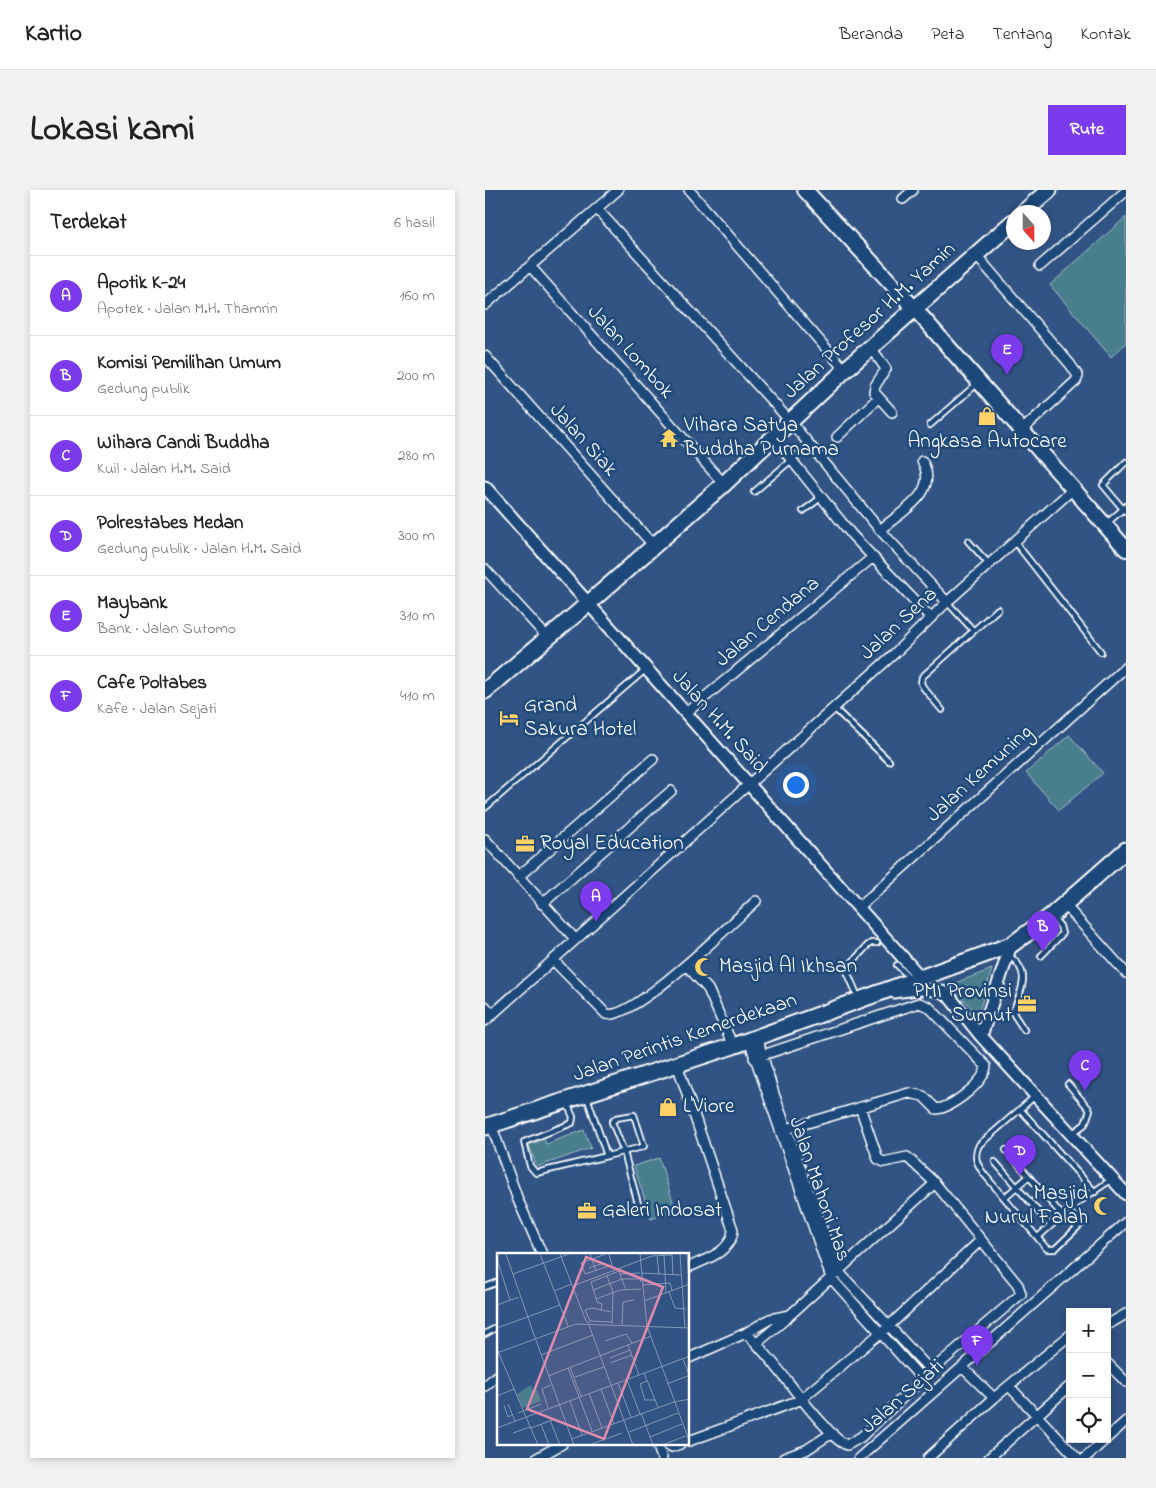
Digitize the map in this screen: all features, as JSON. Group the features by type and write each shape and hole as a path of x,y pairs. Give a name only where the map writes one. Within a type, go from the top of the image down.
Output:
{"main road":[{"path":"805,190 915,309 1126,549"},
{"path":"1032,205 1049,190"},
{"name":"Jalan Profesor H.M. Yamin","path":"487,686 548,638 654,546 724,484 845,370 872,349 1006,228"},
{"name":"Jalan Perintis Kemerdekaan","path":"487,1123 566,1101 733,1046 917,980 1010,950 1126,850"}],"street":[{"path":"485,305 618,190"},
{"path":"689,190 845,370"},
{"path":"903,199 913,190"},
{"path":"1041,266 1126,191"},
{"path":"597,209 790,421 880,530 947,602"},
{"path":"976,255 1070,364 1078,376 1077,381 1022,430"},
{"name":"Jalan Lombok","path":"530,266 724,484"},
{"path":"872,349 886,369 874,392 892,412"},
{"name":"Jalan Siak","path":"485,356 654,546"},
{"path":"837,437 878,398"},
{"path":"773,437 873,557 931,618"},
{"path":"880,530 925,490 929,477 922,461"},
{"name":"Jalan H.M. Said","path":"485,487 858,908 917,980"},
{"name":"Jalan Sena","path":"485,1021 1014,541 1073,490"},
{"name":"Jalan Cendana","path":"686,713 873,557"},
{"path":"485,569 548,638"},
{"name":"Jalan Kemuning","path":"858,908 1126,666"},
{"path":"517,877 653,759"},
{"path":"542,904 671,791"},
{"path":"485,839 517,877 575,939"},
{"path":"553,960 602,1010 610,1015 623,1013 686,965 756,901"},
{"path":"1065,904 1126,973"},
{"path":"981,1036 1010,950"},
{"path":"686,965 708,989 733,1046"},
{"path":"883,993 941,990 948,995 981,1036 1037,1094 1126,1194"},
{"path":"759,1056 919,1003 929,1007 986,1066 984,1076 977,1084 942,1108 936,1109 923,1096 915,1093 860,1106 787,1129"},
{"path":"485,1006 493,1015"},
{"name":"Jalan Mahoni Mas","path":"753,1039 831,1278 922,1379"},
{"name":"Jalan Mahoni Mas","path":"759,1056 837,1270 931,1371"},
{"path":"677,1064 733,1230 733,1238 726,1248 690,1266"},
{"path":"746,1333 757,1343 800,1400 831,1434 847,1445 861,1437 922,1379 1021,1294 1019,1285 935,1184 907,1157 884,1162 878,1159 860,1106"},
{"path":"487,1123 542,1253"},
{"path":"757,1343 935,1184"},
{"name":"Jalan Sejati","path":"859,1458 1126,1222"},
{"path":"690,1441 800,1400 890,1325 981,1240"},
{"path":"1111,1323 1126,1314"},
{"path":"690,1358 746,1333 770,1319 790,1315"},
{"path":"928,1458 994,1398 1066,1338"},
{"path":"1111,1367 1125,1379"},
{"path":"963,1368 994,1398"},
{"path":"485,1386 497,1376"},
{"path":"1009,1386 1036,1417 1077,1458"},
{"path":"989,1458 1066,1390"},
{"path":"1111,1435 1126,1421"},
{"path":"784,1458 806,1450 831,1434"},
{"path":"1085,1458 1102,1443"},
{"path":"537,1458 558,1446"},
{"path":"658,1446 662,1458"}],"lane":[{"path":"930,425 979,382"},
{"path":"754,492 810,444"},
{"path":"1105,525 1125,509 1103,485 1126,462"},
{"path":"803,511 822,497"},
{"path":"968,541 989,564"},
{"path":"1014,541 1101,652"},
{"path":"947,602 973,630"},
{"path":"942,710 923,687 921,680 973,630 998,610"},
{"path":"485,808 646,669"},
{"path":"833,707 889,761"},
{"path":"1041,956 1062,934 1060,926 1051,916"},
{"path":"860,1001 846,969 871,942 877,944"},
{"path":"1010,950 1020,966 1025,979 1013,1013 1023,1030"},
{"path":"897,965 917,980"},
{"path":"1068,1084 1090,1110 1085,1124 1072,1134"},
{"path":"586,1094 607,1156"},
{"path":"1037,1094 979,1146 976,1150 978,1165 1047,1249 1051,1250 1080,1227 1083,1219 1073,1206"},
{"path":"566,1101 573,1117 572,1124 524,1142 531,1168 539,1174 624,1152 644,1144 636,1116 632,1114 616,1118 612,1122 624,1152 640,1211"},
{"path":"1020,1109 1095,1192"},
{"path":"1006,1150 1062,1215"},
{"path":"995,1162 1051,1225"},
{"path":"1005,1197 1028,1177"},
{"path":"1038,1237 1073,1206 1113,1178"},
{"path":"485,1287 497,1283"},
{"path":"485,1334 497,1327"}],"shaded area":[{"path":"1126,217 1126,343 1111,357 1050,285"},
{"path":"1069,735 1103,773 1059,810 1026,773"},
{"path":"992,969 978,1015 950,985"},
{"path":"584,1130 591,1148 537,1167 529,1145 544,1139 546,1144"},
{"path":"659,1158 676,1211 651,1219 634,1166"}],"place":[{"name":"Maybank","path":"1007,375"},
{"name":"Angkasa Autocare","path":"987,416"},
{"name":"Vihara Satya Buddha Purnama","path":"669,438"},
{"name":"Grand Sakura Hotel","path":"509,718"},
{"name":"Royal Education","path":"525,844"},
{"name":"Apotik K-24","path":"596,922"},
{"name":"Komisi Pemilihan Umum","path":"1043,952"},
{"name":"Masjid Al Ikhsan","path":"704,967"},
{"name":"PMI Provinsi Sumut","path":"1027,1004"},
{"name":"Wihara Candi Buddha","path":"1085,1091"},
{"name":"L'Viore","path":"668,1107"},
{"name":"Polrestabes Medan","path":"1020,1176"},
{"name":"Masjid Nurul Falah","path":"1103,1206"},
{"name":"Galeri Indosat","path":"587,1211"},
{"name":"Cafe Poltabes","path":"977,1366"}]}
